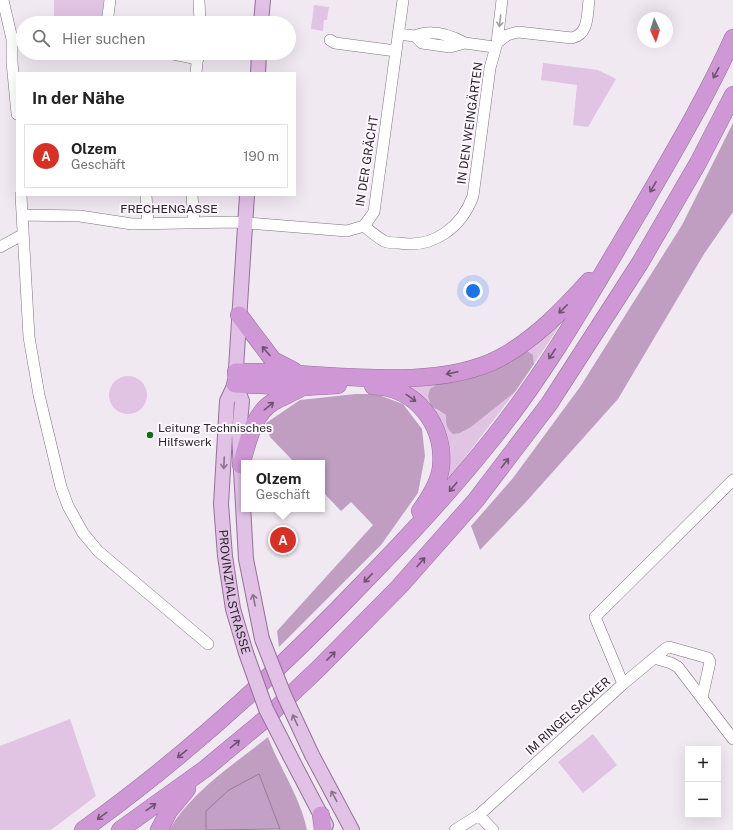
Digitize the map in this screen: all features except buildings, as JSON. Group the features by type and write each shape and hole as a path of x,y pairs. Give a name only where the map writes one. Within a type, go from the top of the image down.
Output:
{"highway":[{"path":"83,830 137,790 207,734 303,645 395,550 449,491 494,437 529,390 617,249 672,154 733,38"},
{"path":"120,830 205,769 264,720 319,668 399,587 476,500 550,404 640,263 698,163 733,95"},
{"path":"236,378 300,380 401,378 440,376 472,369 499,359 521,346 563,310 617,249"},
{"path":"239,315 273,360 300,380 379,386 395,389 416,401 429,415 437,431 440,447 441,468 432,494 395,550"},
{"path":"243,460 253,426 261,412 300,380"},
{"path":"159,830 169,811 205,769"}],"main road":[{"path":"262,16 263,0"},
{"path":"258,72 259,60"},
{"name":"PROVINZIALSTRASSE","path":"241,465 239,434 242,400 236,378 247,196"},
{"name":"PROVINZIALSTRASSE","path":"236,378 227,401 222,504 225,556 233,609 246,653 266,709 322,822 329,830"},
{"name":"PROVINZIALSTRASSE","path":"242,512 246,559 262,638 284,695 312,755 352,830"}],"street":[{"path":"3,0 16,34"},
{"path":"108,16 110,0"},
{"path":"199,0 200,16"},
{"name":"IN DER GRÄCHT","path":"364,226 374,212 403,0"},
{"name":"IN DEN WEINGÄRTEN","path":"364,226 384,241 404,244 418,244 434,240 450,230 462,218 469,208 473,196 502,0"},
{"path":"398,34 414,36 422,43 450,47 465,43 496,45 507,35 518,32 572,38 580,36 585,31 589,0"},
{"path":"330,40 335,43 396,51"},
{"path":"16,47 12,62 16,104"},
{"path":"196,72 198,60"},
{"path":"21,196 22,235 29,337 40,395 61,487 68,506 83,533 98,551 208,644"},
{"path":"146,196 148,224"},
{"path":"192,196 194,224"},
{"name":"FRECHENGASSE","path":"22,215 80,216 118,223 245,223"},
{"path":"245,223 347,231 364,226"},
{"path":"0,247 22,235"},
{"name":"IM RINGELSACKER","path":"455,830 480,815 623,684 596,617 733,480"},
{"path":"623,684 669,647 708,658 710,662 702,698"},
{"path":"654,658 671,663 678,667 733,739"},
{"path":"480,815 493,830"}],"shaded area":[{"path":"54,0 104,0 102,16 54,16"},
{"path":"314,5 329,7 327,20 324,20 323,31 311,29"},
{"path":"543,63 598,70 616,79 588,127 573,125 577,85 541,80"},
{"path":"733,123 733,212 704,254 618,399 525,503 480,550 471,526 513,478 580,387 682,225"},
{"path":"562,322 534,364 533,355 519,352"},
{"path":"527,351 533,355 534,364 515,392 471,427 460,433 453,434 447,425 446,415 431,406 428,396 430,389 447,378 519,352"},
{"path":"124,376 132,376 142,381 146,388 146,402 142,409 132,414 124,414 114,409 112,406 109,399 109,391 114,381 117,379"},
{"path":"447,378 438,385 436,410 446,415 460,433 471,427 515,392 441,489 444,441 391,383"},
{"path":"355,394 376,394 403,404 422,429 425,456 418,493 381,545 279,647 277,631 373,525 351,502 341,511 325,494 325,460 292,460 270,437 266,423 300,400"},
{"path":"70,719 96,796 51,830 0,830 0,746"},
{"path":"593,734 617,765 583,793 558,762"},
{"path":"268,737 295,794 307,830 277,830 279,829 206,811 206,830 169,830 178,816 201,791 227,768"},
{"path":"259,774 280,829 206,830 206,811 229,790"}],"place":[{"name":"Leitung Technisches Hilfswerk","path":"150,435"},
{"name":"Olzem","path":"283,540"}]}
